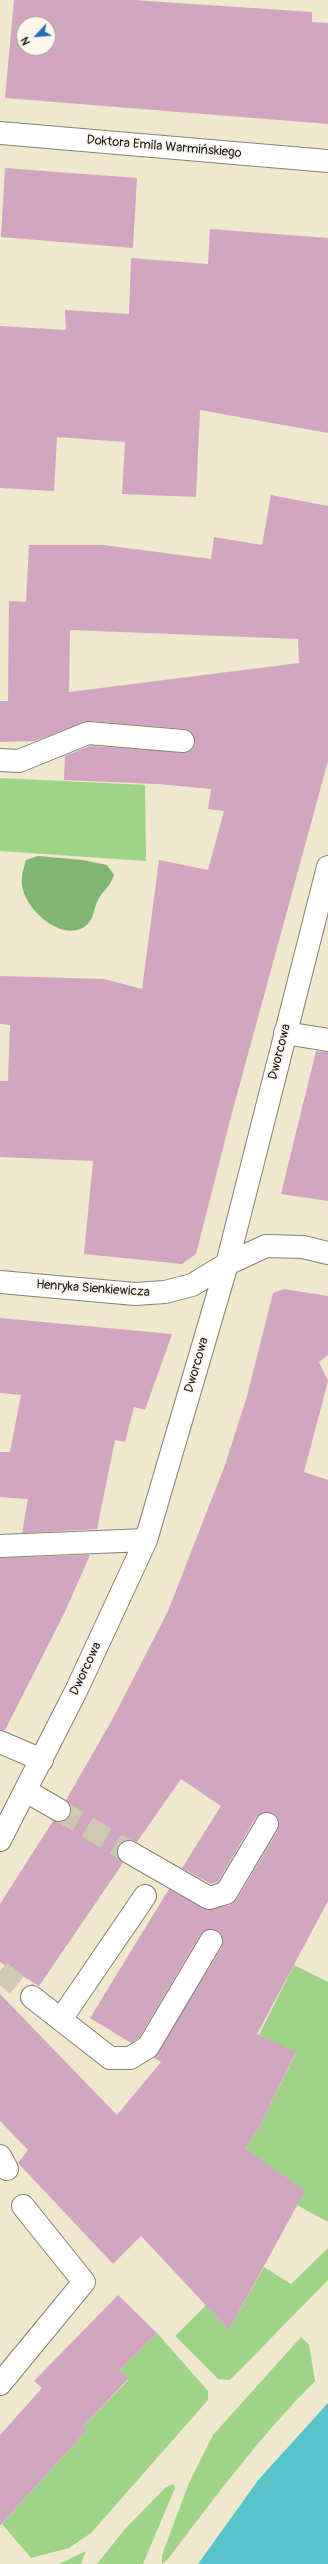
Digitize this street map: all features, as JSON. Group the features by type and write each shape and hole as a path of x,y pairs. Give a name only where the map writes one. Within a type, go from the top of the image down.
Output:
{"street":[{"name":"Doktora Emila Warmińskiego","path":"0,133 328,161"},
{"path":"0,760 19,761 88,733 184,741"},
{"name":"Dworcowa","path":"0,1840 42,1760 146,1540 227,1264 328,867"},
{"path":"285,1032 328,1040"},
{"name":"Henryka Sienkiewicza","path":"0,1282 135,1294 165,1292 192,1285 227,1264 266,1246 304,1247 328,1253"},
{"path":"0,1546 146,1540"},
{"path":"0,1742 42,1760"},
{"path":"26,1791 60,1810"},
{"path":"129,1852 210,1898 226,1893 267,1824"},
{"path":"61,2019 145,1896"},
{"path":"32,1997 110,2058 130,2058 148,2047 211,1941"},
{"path":"0,2384 84,2282 23,2206"}],"green space":[{"path":"0,778 145,785 146,861 0,851"},
{"path":"38,856 83,860 107,865 114,875 98,900 90,922 87,925 75,930 66,930 56,927 47,922 32,907 23,890 22,875 26,860"},
{"path":"294,1965 328,1982 328,2222 297,2205 304,2191 245,2148 259,2128 296,2053 259,2035"},
{"path":"328,2248 328,2280 230,2380 218,2379 175,2336 206,2305 229,2330 264,2267 291,2284"},
{"path":"157,2333 208,2391 208,2400 91,2533 69,2548 31,2558 2,2524 87,2430 83,2427 128,2380 119,2371"},
{"path":"301,2337 309,2345 315,2381 275,2423 168,2559 162,2564 162,2555 189,2483 213,2435"},
{"path":"173,2484 175,2488 143,2564 97,2564 125,2529 166,2487"},
{"path":"86,2551 81,2564 59,2564"}],"water":[{"path":"328,2403 328,2564 198,2564 259,2479"}],"building":[{"path":"14,0 133,0 312,12 312,22 328,23 328,124 5,98"},
{"path":"5,168 137,178 133,248 1,237"},
{"path":"210,229 328,238 328,433 200,410 196,497 122,494 125,442 57,437 54,491 0,488 0,326 66,330 65,310 129,314 131,258 208,264"},
{"path":"271,495 328,506 328,761 233,1109 196,1254 182,1264 84,1254 93,1161 0,1157 0,1081 8,1081 10,1025 0,1024 0,976 104,979 142,989 159,860 208,870 224,811 208,809 211,789 157,784 64,780 65,756 90,746 188,752 193,748 195,742 190,731 184,729 89,721 35,741 0,742 0,701 8,701 9,601 26,602 29,545 103,545 211,559 214,537 262,545","holes":["70,630 298,639 299,663 69,692"]},
{"path":"316,1051 328,1052 328,1201 281,1194"},
{"path":"284,1289 328,1296 328,1355 319,1362 328,1381 304,1472 328,1480 328,1901 257,2034 296,2052 259,2128 245,2148 305,2191 229,2330 141,2236 113,2264 18,2163 28,2150 0,2121 0,1994 117,2115 161,2062 154,2058 222,1947 222,1935 211,1929 200,1935 139,2038 131,2043 90,2018 169,1889 207,1910 230,1905 237,1899 278,1830 278,1818 268,1812 256,1817 218,1882 211,1884 182,1868 221,1806 181,1779 137,1842 129,1840 118,1845 118,1858 123,1863 39,1986 0,1962 0,1904 53,1821 65,1821 70,1816 71,1810 66,1800 112,1720 168,1611 225,1465 247,1396 273,1293"},
{"path":"0,1318 172,1334 145,1410 134,1407 125,1442 115,1440 97,1529 22,1533 28,1499 0,1497 0,1452 10,1452 21,1395 0,1393"},
{"path":"90,1555 64,1614 5,1730 0,1730 0,1558"},
{"path":"118,2295 157,2333 119,2371 128,2379 83,2427 87,2430 0,2526 0,2435 42,2388 34,2381"}],"tunnel":[{"path":"59,1810 129,1852"},
{"path":"0,1971 32,1997"}]}
